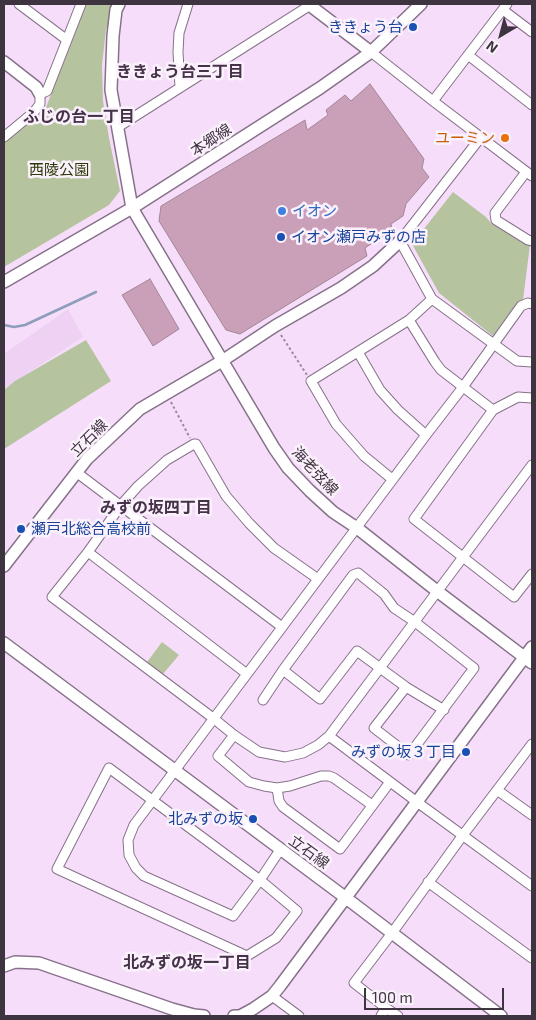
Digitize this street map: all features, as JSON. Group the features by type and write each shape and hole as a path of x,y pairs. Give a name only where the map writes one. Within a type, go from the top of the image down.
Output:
{"street":[{"path":"19,4 67,40"},
{"path":"40,94 48,91 81,4"},
{"path":"118,4 113,36 111,90 132,208"},
{"path":"180,87 178,42 188,4"},
{"path":"118,127 310,4 529,174 495,213 496,220 532,241"},
{"name":"本郷線","path":"4,282 132,208 320,88 371,52 421,4"},
{"path":"434,101 505,7 532,32"},
{"path":"468,55 532,105"},
{"path":"4,62 36,88 40,94 40,104 34,112 6,133"},
{"path":"481,137 400,241 432,299 517,361 532,362"},
{"name":"海老弦線","path":"132,208 274,448 288,468 333,512 528,660"},
{"name":"立石線","path":"4,566 76,472 97,449 140,409 341,288 373,266 400,241"},
{"path":"392,479 364,456 336,424 311,381 409,320 432,299"},
{"path":"280,850 233,916 144,876 136,868 129,855 128,840 134,825 174,770 522,306 532,304"},
{"path":"409,320 441,370 493,410"},
{"path":"358,352 380,390 398,410 426,434"},
{"path":"532,398 518,397 493,410 414,519 514,597 532,574"},
{"path":"318,579 274,548 249,523 226,496 196,444 194,444 166,460 138,486 121,505 88,552 52,597 213,718 234,736 259,752 285,757 303,753 318,745 329,736 532,465"},
{"path":"76,472 282,627"},
{"path":"88,552 247,674"},
{"path":"263,700 353,575 358,574 384,594 394,608 474,668 409,755 374,728 406,687"},
{"name":"立石線","path":"4,642 501,1016"},
{"path":"234,1016 240,1016 272,996 417,802 528,660 532,647"},
{"path":"283,670 320,699 352,650 357,651 406,687 444,710"},
{"path":"234,736 218,756 249,782 277,788 321,776 329,776 372,806"},
{"path":"329,736 532,886"},
{"path":"398,1016 354,983 532,744"},
{"path":"109,768 152,801 260,880 297,911 276,938 247,956 57,869 109,768"},
{"path":"277,788 279,801 283,807 340,849 390,782"},
{"path":"497,790 532,815"},
{"path":"428,882 532,958"},
{"path":"4,966 15,962 40,963 172,1010 204,1016"},
{"path":"272,996 299,1016"},
{"path":"381,1016 386,1008"}],"path":[{"path":"275,326 311,381"},
{"path":"166,394 194,444"}],"shaded area":[{"path":"68,309 83,337 4,389 4,354"}],"green space":[{"name":"西陵公園","path":"86,4 114,4 106,30 102,65 103,101 120,191 109,205 4,267 4,143 45,110"},
{"path":"453,192 491,223 530,245 523,300 493,336 439,293 412,244"},
{"path":"86,340 111,381 4,449 4,390 15,381"},
{"path":"162,642 179,655 163,674 147,662"}],"building":[{"name":"イオン","path":"370,84 424,159 422,168 429,177 406,204 403,216 391,224 392,230 365,248 367,256 240,334 226,330 159,221 161,206 305,120 307,130 328,115 326,110 345,95 351,101"},
{"path":"150,279 179,329 153,346 122,295"}],"waterway":[{"path":"4,325 14,327 25,325 96,292"}],"place":[{"name":"ききょう台","path":"413,27"},
{"name":"ユーミン","path":"505,138"},
{"name":"イオン","path":"282,211"},
{"name":"イオン瀬戸みずの店","path":"281,237"},
{"name":"瀬戸北総合高校前","path":"21,529"},
{"name":"みずの坂３丁目","path":"466,752"},
{"name":"北みずの坂","path":"253,819"}],"district":[{"name":"ききょう台三丁目","path":"180,72"},
{"name":"ふじの台一丁目","path":"79,117"},
{"name":"みずの坂四丁目","path":"156,508"},
{"name":"北みずの坂一丁目","path":"187,963"}]}
